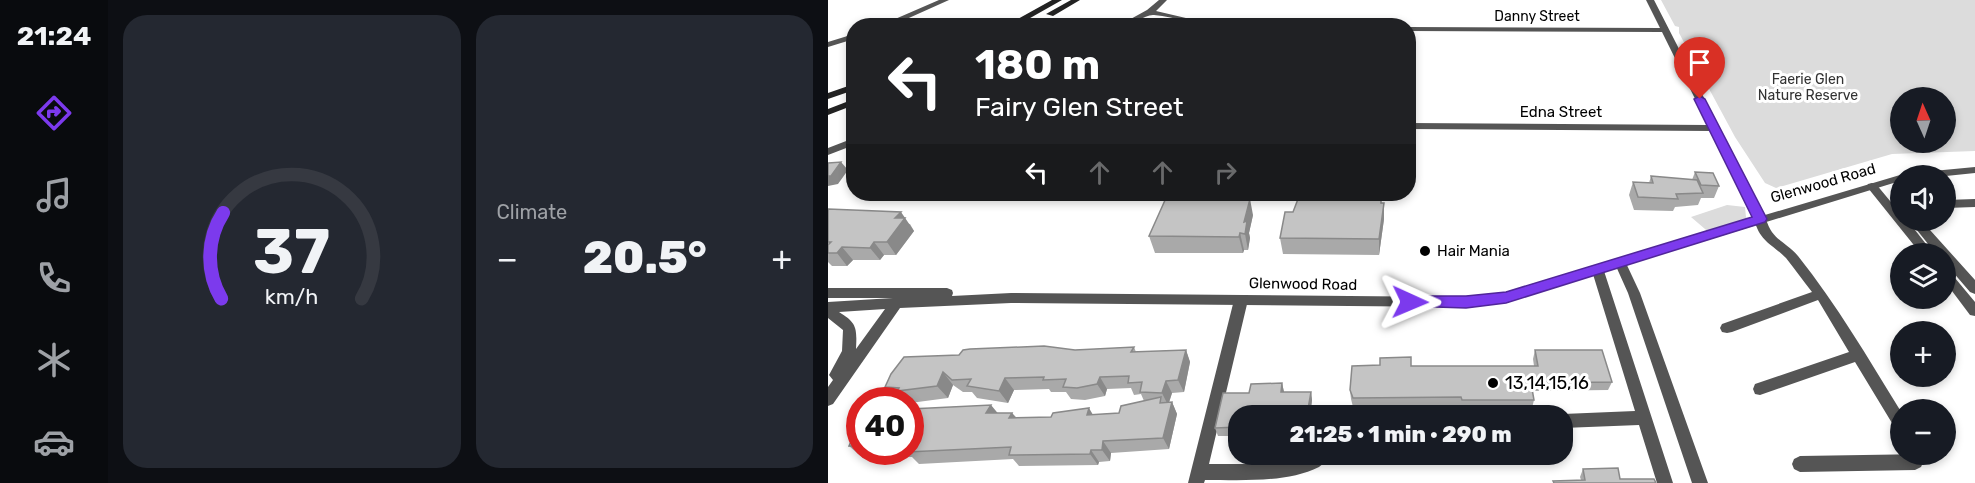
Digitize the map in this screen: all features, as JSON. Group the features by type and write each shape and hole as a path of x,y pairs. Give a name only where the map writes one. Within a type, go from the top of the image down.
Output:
{"main road":[{"path":"1024,18 1058,0"},
{"path":"1042,18 1076,0"},
{"path":"828,96 846,90"},
{"path":"828,112 846,105"}],"street":[{"path":"901,18 945,0"},
{"path":"1138,18 1150,12 1163,0"},
{"path":"1650,0 1760,219 1763,230 1769,239 1789,254 1821,294 1890,406"},
{"path":"1150,12 1178,18"},
{"name":"Danny Street","path":"1416,29 1665,30"},
{"path":"828,45 846,39"},
{"name":"Edna Street","path":"1416,126 1714,128"},
{"path":"828,152 846,144"},
{"path":"1956,172 1975,170"},
{"name":"Glenwood Road","path":"828,294 899,299 1478,301 1527,292 1890,181"},
{"path":"1872,186 1919,243"},
{"path":"1956,204 1975,203"},
{"path":"1923,231 1934,243"},
{"path":"1621,264 1634,293 1700,483"},
{"path":"1956,268 1975,289"},
{"path":"1598,271 1665,483"},
{"path":"1956,287 1975,311"},
{"path":"1727,328 1821,294"},
{"path":"828,399 899,299"},
{"name":"Glenwood Road","path":"828,307 899,299"},
{"path":"1240,300 1197,478 1293,471 1304,465"},
{"path":"828,311 850,329 851,341 846,358 828,389"},
{"path":"1760,389 1859,355"},
{"path":"1573,421 1644,418"},
{"path":"1800,464 1890,462"}],"green space":[{"name":"Faerie Glen Nature Reserve","path":"1661,0 1975,0 1975,151 1956,152 1956,87 1890,87 1890,153 1920,153 1892,154 1776,188 1765,183 1735,137 1679,33 1679,27 1675,26"},
{"path":"1727,205 1745,207 1746,217 1752,223 1712,235 1691,217"}],"building":[{"path":"841,162 831,176 828,176 828,163"},
{"path":"1695,172 1713,173 1719,186 1701,185"},
{"path":"1651,176 1697,180 1703,193 1676,194 1678,199 1638,197 1633,182 1653,183"},
{"path":"1165,201 1249,201 1244,222 1247,221 1245,234 1240,233 1239,237 1149,236"},
{"path":"1297,201 1381,201 1384,203 1379,239 1280,238 1285,212 1293,212"},
{"path":"828,209 901,212 895,218 905,218 887,242 874,242 870,248 842,247 837,253 828,253 828,245 831,242 828,242"},
{"path":"1044,346 1075,350 1134,347 1131,352 1186,350 1178,380 1166,381 1162,393 1140,392 1142,382 1128,383 1129,376 1100,377 1097,384 1077,388 1063,387 1066,379 1005,378 999,391 967,386 971,379 952,380 943,372 937,386 885,387 891,374 904,357 959,355 963,350"},
{"path":"1535,350 1602,350 1612,382 1531,383 1534,400 1462,400 1461,397 1353,398 1350,390 1352,366 1380,365 1380,358 1411,357 1411,366 1538,366"},
{"path":"1282,383 1281,392 1311,392 1309,405 1228,405 1228,427 1215,428 1223,393 1249,393 1251,384"},
{"path":"1161,397 1160,403 1172,402 1163,438 1103,441 1102,450 1091,450 1090,454 1009,455 1011,447 924,451 924,408 991,405 986,413 1012,413 1009,418 1051,417 1053,413 1089,408 1087,415 1119,413 1121,406"},
{"path":"1618,468 1620,479 1654,479 1656,483 1554,483 1553,481 1585,480 1583,469"}],"place":[{"name":"Hair Mania","path":"1425,251"},
{"name":"13,14,15,16","path":"1493,383"}],"route":[{"path":"1410,302 1466,302 1506,297 1621,264 1760,219 1700,99"}]}
